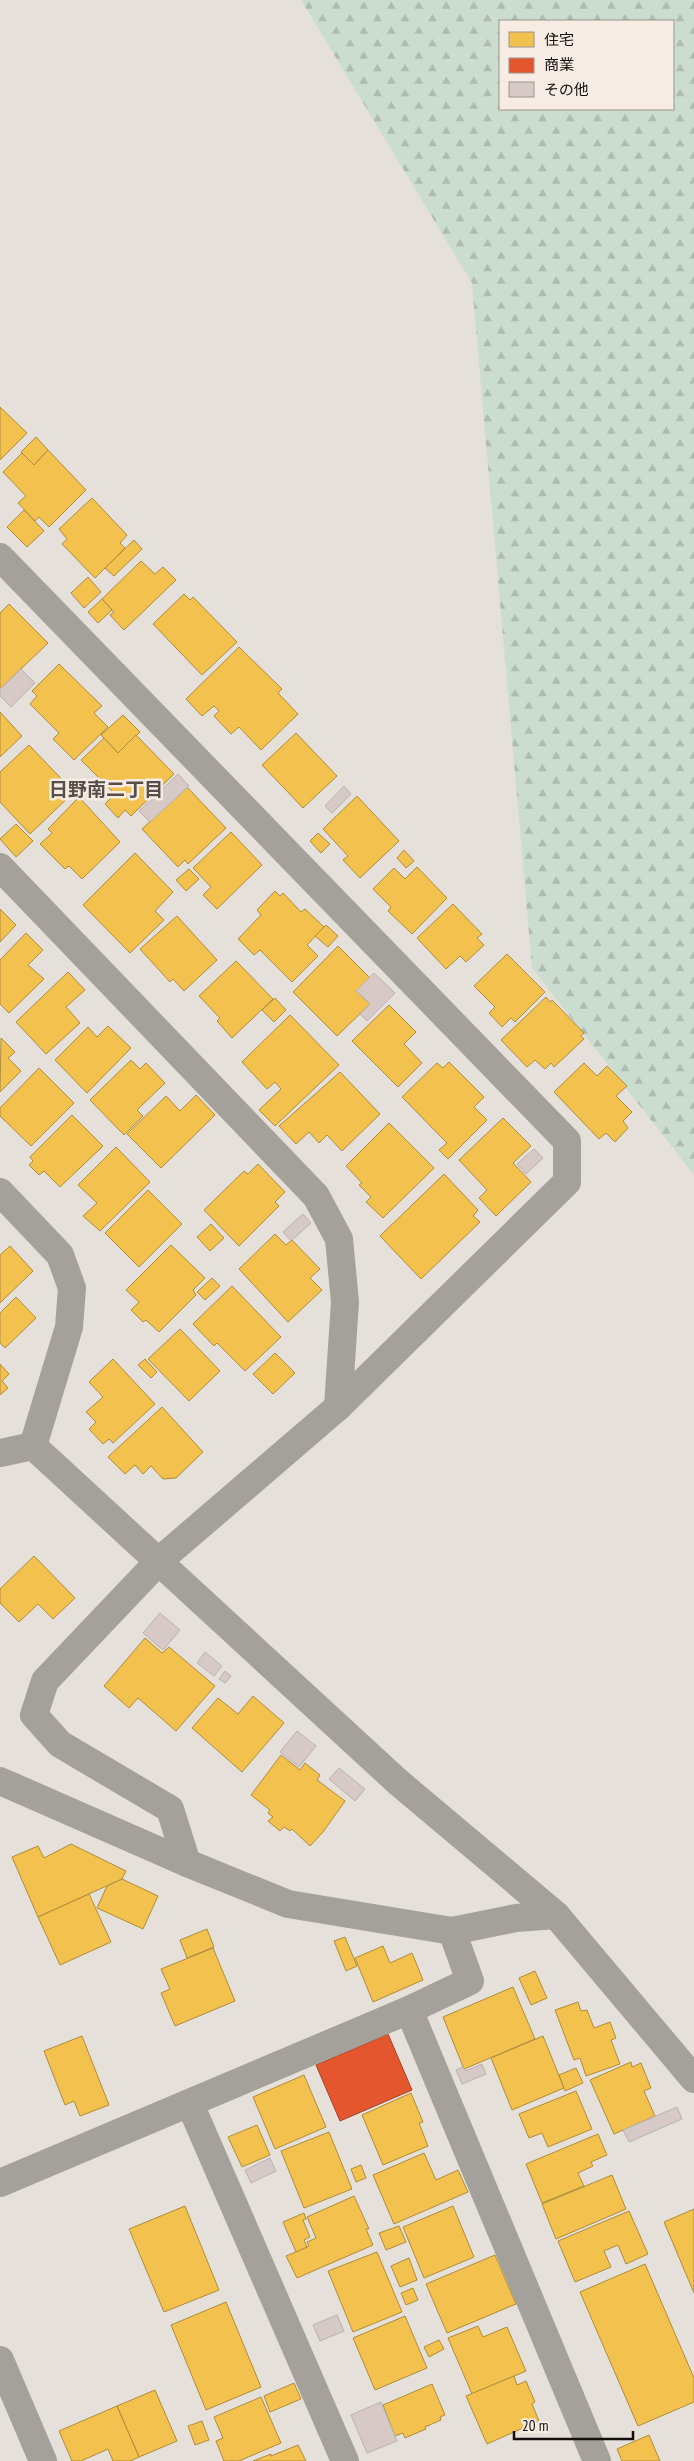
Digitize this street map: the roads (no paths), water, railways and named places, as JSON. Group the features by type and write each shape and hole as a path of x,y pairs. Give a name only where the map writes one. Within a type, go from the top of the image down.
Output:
{"street":[{"path":"0,558 567,1141 567,1182 338,1407 160,1560 45,1681 34,1715 60,1744 170,1809 187,1863"},
{"path":"0,867 316,1196 339,1239 345,1302 338,1407"},
{"path":"0,1192 60,1255 72,1288 69,1328 33,1446"},
{"path":"0,1453 33,1446"},
{"path":"33,1446 160,1560 398,1782 556,1915 694,2079"},
{"path":"0,1781 187,1863 288,1904 452,1931 516,1918 556,1915"},
{"path":"0,2184 409,2010 470,1982 452,1931"},
{"path":"409,2010 597,2461"},
{"path":"190,2104 345,2461"},
{"path":"0,2360 43,2461"}],"district":[{"name":"日野南二丁目","path":"106,789"}]}
